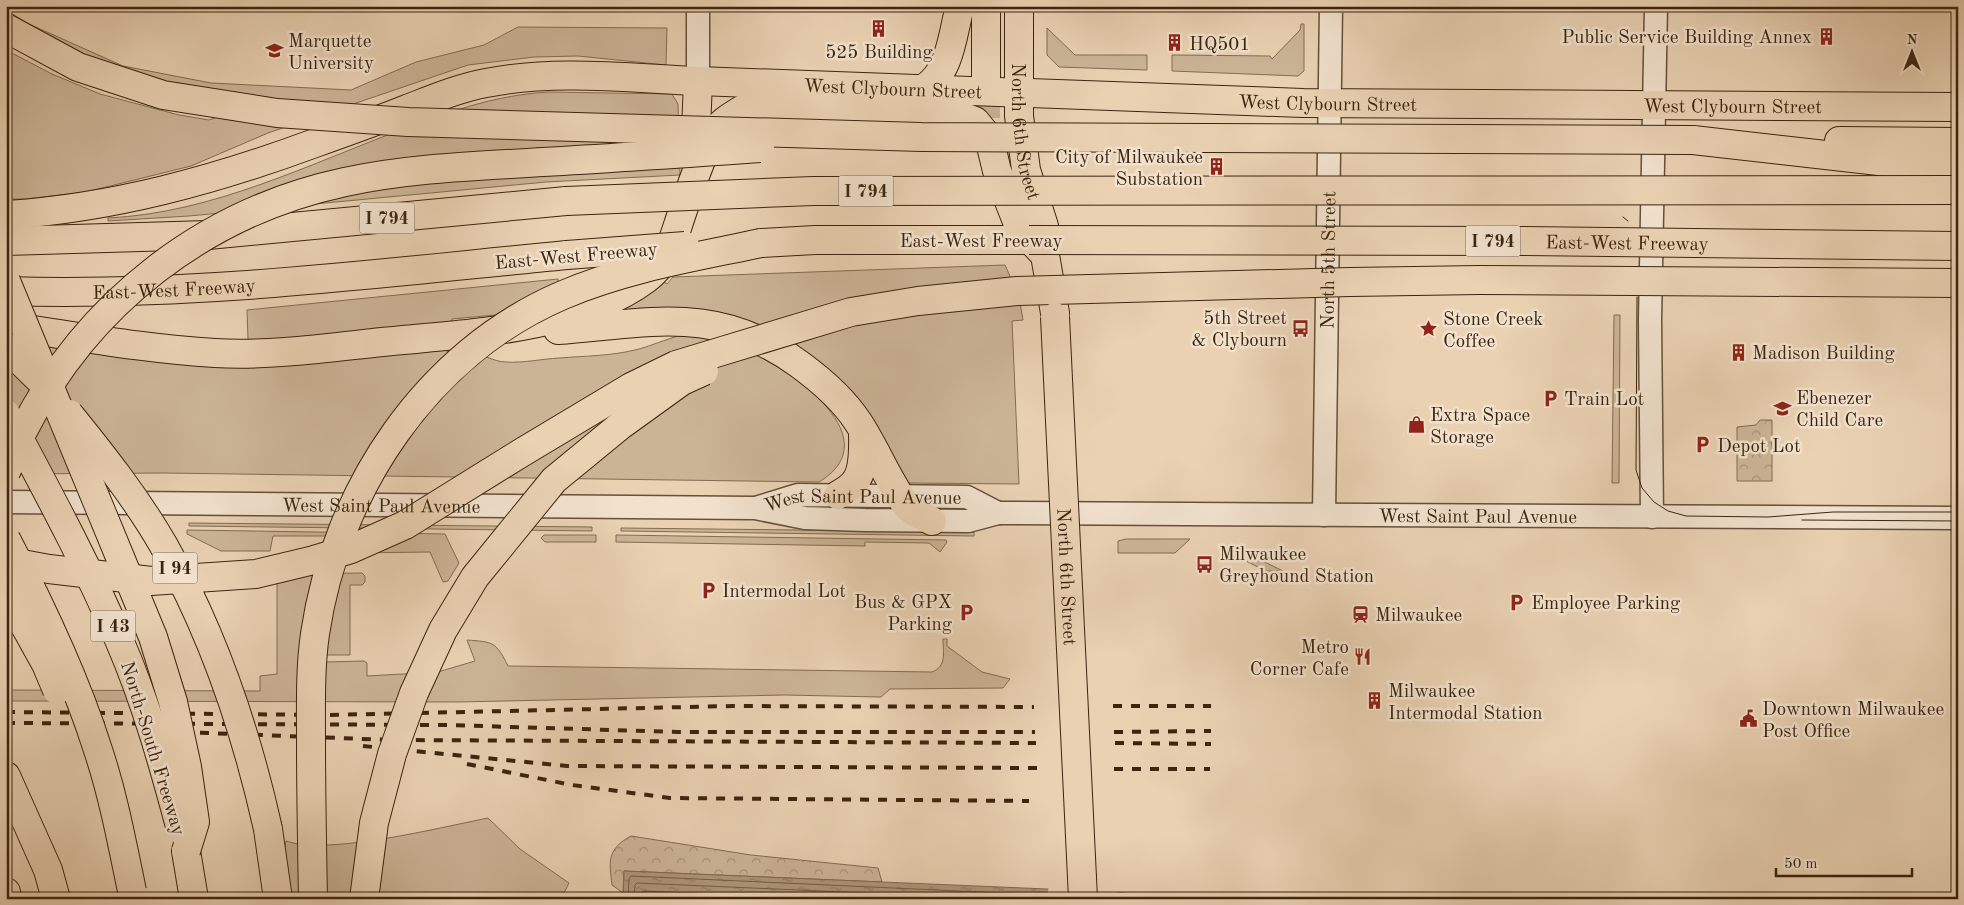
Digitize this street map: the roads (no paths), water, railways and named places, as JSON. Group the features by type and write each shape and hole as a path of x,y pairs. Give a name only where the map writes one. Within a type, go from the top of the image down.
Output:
{"main road":[{"path":"922,89 933,83 942,72 960,6"},
{"name":"North 6th Street","path":"986,6 986,91"},
{"name":"North 6th Street","path":"1019,6 1018,92 1026,170 1044,226 1045,255 1055,318 1083,899"},
{"path":"6,28 78,67 163,95 277,113 418,122 921,137 1958,142"},
{"name":"West Clybourn Street","path":"6,215 60,210 129,199 197,182 275,158 430,100 485,83 547,76 1329,102 1958,107"},
{"path":"6,326 176,350 247,354 484,332 562,317 593,308 619,296 645,280 668,256 694,180 698,82"},
{"name":"North 6th Street","path":"694,180 715,131 727,118 742,109 951,112 975,121 989,138 997,171 1020,229 1045,255"},
{"path":"6,472 22,431 57,373 74,349 100,319 135,285 172,256 202,238 275,202 346,182 438,168 921,137"},
{"path":"1693,140 1958,170"},
{"name":"I 794","path":"6,241 208,235 566,201 823,191 1958,190"},
{"name":"East-West Freeway","path":"6,291 88,293 213,288 659,247 815,240 1304,240 1958,246"},
{"path":"313,899 311,696 315,635 326,581 348,520 375,461 387,442 432,387 470,352 514,322 562,295 624,272 761,242"},
{"path":"1479,280 1958,251"},
{"path":"6,561 49,569 151,581 256,574 314,560 351,549 405,525 521,452 631,387 676,365 810,323 851,312 918,300 1017,290 1479,280 1958,284"},
{"path":"6,281 84,472 143,608 156,644 173,702 189,786 194,822 186,851"},
{"path":"484,332 521,333 640,322 692,321 736,329 776,348 809,371 838,398 863,432 900,496 912,510 932,520"},
{"path":"364,899 374,823 392,754 414,693 443,630 475,577 554,480 614,430 682,381 810,323"},
{"name":"I 94","path":"6,347 42,382 96,446 164,546 198,612 233,699 249,748 268,829 278,899"},
{"name":"North-South Freeway","path":"6,414 65,527 120,642 162,760 186,851 194,899"},
{"path":"838,495 854,484 857,478 863,450 863,432"},
{"path":"6,539 49,625 97,747 117,816 132,895"},
{"path":"6,592 46,664 79,741 132,895"},
{"path":"6,776 48,870 56,899"},
{"path":"6,892 7,899"}],"street":[{"path":"698,6 698,82"},
{"name":"North 5th Street","path":"1324,515 1330,6"},
{"path":"1652,517 1650,314 1656,6"},
{"name":"West Saint Paul Avenue","path":"755,508 798,495 967,497 998,513"},
{"name":"West Saint Paul Avenue","path":"6,502 755,508 805,518 932,520 968,520 998,513 1958,518"}],"water":[{"path":"624,871 1117,892 1165,898 1228,899 623,899"}],"tunnel":[{"path":"986,91 986,118 989,138"}],"tram line":[{"path":"1623,217 1628,221"},
{"path":"1637,297 1636,470 1642,488 1654,502 1668,511 1686,516 1768,517 1833,512 1958,512"},
{"path":"1802,520 1958,521"}],"railway":[{"path":"6,712 327,715 733,706 1034,707"},
{"path":"1113,706 1211,706"},
{"path":"6,723 447,725 678,732 1035,732"},
{"path":"1114,732 1211,731"},
{"path":"182,732 391,740 1036,743"},
{"path":"1115,743 1211,744"},
{"path":"363,746 567,766 1038,768"},
{"path":"467,764 572,785 670,798 1029,801"},
{"path":"1114,769 1210,769"}],"place":[{"name":"525 Building","path":"879,28"},
{"name":"Public Service Building Annex","path":"1826,36"},
{"name":"HQ501","path":"1175,43"},
{"name":"Marquette University","path":"274,51"},
{"name":"City of Milwaukee Substation","path":"1217,167"},
{"name":"5th Street & Clybourn","path":"1301,328"},
{"name":"Stone Creek Coffee","path":"1429,329"},
{"name":"Madison Building","path":"1738,352"},
{"name":"Train Lot","path":"1550,398"},
{"name":"Ebenezer Child Care","path":"1782,408"},
{"name":"Extra Space Storage","path":"1416,425"},
{"name":"Depot Lot","path":"1703,445"},
{"name":"Milwaukee Greyhound Station","path":"1205,564"},
{"name":"Intermodal Lot","path":"708,590"},
{"name":"Employee Parking","path":"1517,602"},
{"name":"Bus & GPX Parking","path":"966,612"},
{"name":"Milwaukee","path":"1361,614"},
{"name":"Metro Corner Cafe","path":"1363,657"},
{"name":"Milwaukee Intermodal Station","path":"1374,701"},
{"name":"Downtown Milwaukee Post Office","path":"1748,719"}]}
